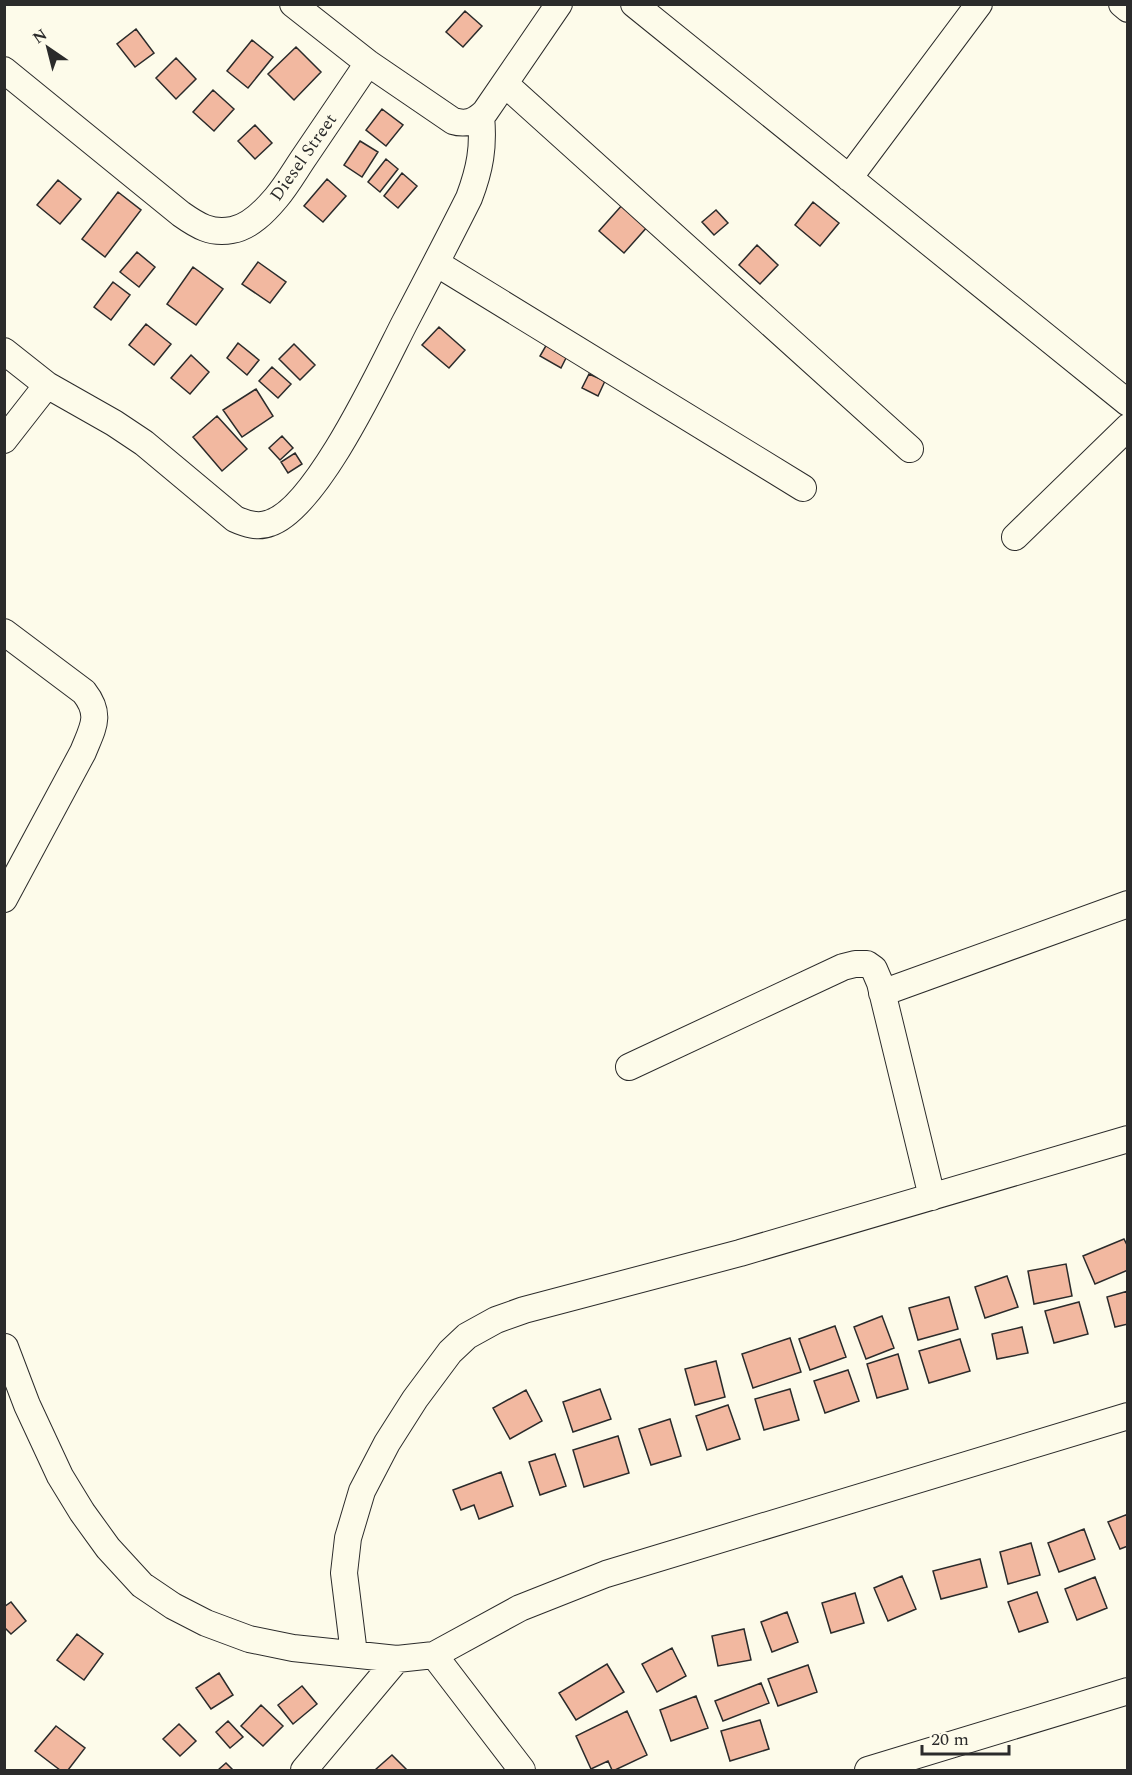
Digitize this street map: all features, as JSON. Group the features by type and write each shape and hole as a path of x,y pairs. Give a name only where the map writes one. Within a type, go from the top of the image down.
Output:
{"street":[{"path":"293,4 368,63 453,121 465,124 481,116 559,4"},
{"path":"634,4 1128,403"},
{"path":"849,178 979,4"},
{"path":"1122,4 1128,9"},
{"name":"Diesel Street","path":"4,70 181,214 200,227 211,231 223,231 234,230 253,220 277,197 368,63"},
{"path":"505,84 910,449"},
{"path":"4,351 47,385 144,443 235,519 247,524 270,524 279,519 308,492 327,465 367,396 436,263 469,198 477,177 483,139 481,116"},
{"path":"436,263 802,488"},
{"path":"4,440 47,385"},
{"path":"1015,537 1128,427"},
{"path":"4,632 84,692 93,702 96,716 83,752 4,899"},
{"path":"882,993 1128,904"},
{"path":"629,1067 843,968 855,964 867,964 878,976 932,1197"},
{"path":"354,1654 344,1573 348,1538 362,1491 387,1443 415,1399 450,1352 467,1336 496,1320 524,1310 740,1253 1128,1139"},
{"path":"5,1345 27,1406 60,1476 108,1548 142,1585 173,1606 206,1623 249,1640 293,1648 397,1659 434,1655 520,1608 606,1574 1128,1416"},
{"path":"434,1655 522,1770"},
{"path":"304,1770 397,1659"},
{"path":"868,1770 1128,1691"}],"building":[{"path":"465,11 482,26 463,47 446,32"},
{"path":"136,29 154,53 135,67 117,44"},
{"path":"252,40 273,57 248,88 227,71"},
{"path":"296,47 321,72 294,100 268,74"},
{"path":"176,58 196,79 176,99 156,78"},
{"path":"213,90 234,109 214,131 193,112"},
{"path":"382,109 403,125 386,146 366,130"},
{"path":"255,125 272,143 255,159 238,141"},
{"path":"360,141 378,152 362,177 344,165"},
{"path":"386,159 398,169 380,192 368,182"},
{"path":"402,173 417,186 398,208 384,196"},
{"path":"327,179 346,196 323,222 304,206"},
{"path":"58,180 81,199 60,224 37,205"},
{"path":"118,192 141,210 105,257 82,239"},
{"path":"813,202 839,223 820,246 795,225"},
{"path":"623,204 648,226 624,253 599,231"},
{"path":"716,210 728,223 714,235 702,222"},
{"path":"757,245 778,265 760,284 739,265"},
{"path":"137,252 155,267 139,287 120,272"},
{"path":"258,262 286,282 270,303 242,284"},
{"path":"193,267 223,289 196,325 167,304"},
{"path":"113,282 130,295 111,320 94,307"},
{"path":"146,324 171,344 154,365 129,345"},
{"path":"439,327 465,350 449,368 422,345"},
{"path":"551,337 571,348 561,368 540,356"},
{"path":"238,343 259,360 247,375 227,358"},
{"path":"294,344 315,365 300,380 279,359"},
{"path":"191,355 209,372 190,394 171,378"},
{"path":"272,367 291,384 278,398 259,381"},
{"path":"589,374 605,381 598,396 582,388"},
{"path":"256,389 273,416 242,437 223,410"},
{"path":"217,416 247,449 222,471 193,437"},
{"path":"282,436 293,448 280,460 269,448"},
{"path":"295,453 302,464 288,473 281,462"},
{"path":"1124,1239 1128,1247 1128,1270 1095,1284 1083,1256"},
{"path":"1066,1264 1072,1296 1034,1304 1028,1271"},
{"path":"1007,1276 1018,1307 985,1318 975,1287"},
{"path":"1128,1291 1128,1324 1115,1327 1107,1297"},
{"path":"949,1297 958,1329 918,1340 909,1308"},
{"path":"1079,1302 1088,1334 1054,1343 1045,1311"},
{"path":"882,1316 894,1348 866,1359 854,1327"},
{"path":"835,1326 846,1357 810,1370 799,1339"},
{"path":"1022,1327 1028,1353 997,1359 992,1334"},
{"path":"790,1338 801,1372 753,1388 742,1354"},
{"path":"960,1339 970,1371 929,1383 919,1351"},
{"path":"898,1354 908,1389 877,1398 867,1364"},
{"path":"716,1361 725,1397 695,1405 685,1369"},
{"path":"848,1370 859,1401 825,1413 814,1381"},
{"path":"600,1389 611,1419 573,1432 563,1402"},
{"path":"790,1389 799,1420 764,1430 755,1399"},
{"path":"526,1390 542,1421 510,1439 493,1408"},
{"path":"728,1405 740,1439 707,1450 696,1416"},
{"path":"670,1419 681,1456 651,1465 639,1429"},
{"path":"618,1436 629,1473 584,1487 573,1450"},
{"path":"555,1454 566,1486 540,1495 529,1462"},
{"path":"501,1472 513,1506 479,1519 474,1505 461,1510 453,1490"},
{"path":"1128,1514 1128,1546 1120,1549 1108,1522"},
{"path":"1084,1529 1095,1559 1059,1572 1048,1543"},
{"path":"1031,1543 1040,1575 1008,1584 1000,1552"},
{"path":"980,1559 987,1587 941,1599 933,1571"},
{"path":"902,1576 916,1609 888,1621 874,1588"},
{"path":"1095,1577 1107,1608 1077,1620 1065,1589"},
{"path":"1037,1592 1048,1622 1019,1632 1008,1602"},
{"path":"855,1593 864,1623 831,1633 822,1603"},
{"path":"11,1602 26,1621 11,1634 4,1627 4,1607"},
{"path":"787,1612 798,1642 772,1652 761,1622"},
{"path":"744,1629 751,1660 718,1666 712,1636"},
{"path":"77,1634 103,1654 84,1680 57,1660"},
{"path":"672,1648 686,1676 657,1692 642,1664"},
{"path":"607,1664 624,1692 576,1720 559,1693"},
{"path":"808,1665 817,1692 778,1706 768,1679"},
{"path":"219,1673 233,1695 211,1709 196,1688"},
{"path":"761,1683 769,1703 723,1721 715,1701"},
{"path":"302,1686 317,1704 293,1724 278,1705"},
{"path":"696,1696 708,1728 671,1741 660,1710"},
{"path":"261,1705 283,1726 263,1746 241,1726"},
{"path":"627,1711 647,1755 615,1770 612,1770 608,1761 591,1769 576,1736"},
{"path":"760,1720 769,1749 730,1761 721,1731"},
{"path":"228,1721 243,1737 230,1748 216,1732"},
{"path":"179,1724 196,1741 180,1756 163,1739"},
{"path":"56,1726 85,1748 68,1770 60,1770 35,1751"},
{"path":"392,1755 407,1770 375,1770"},
{"path":"226,1763 233,1770 218,1770"}]}
